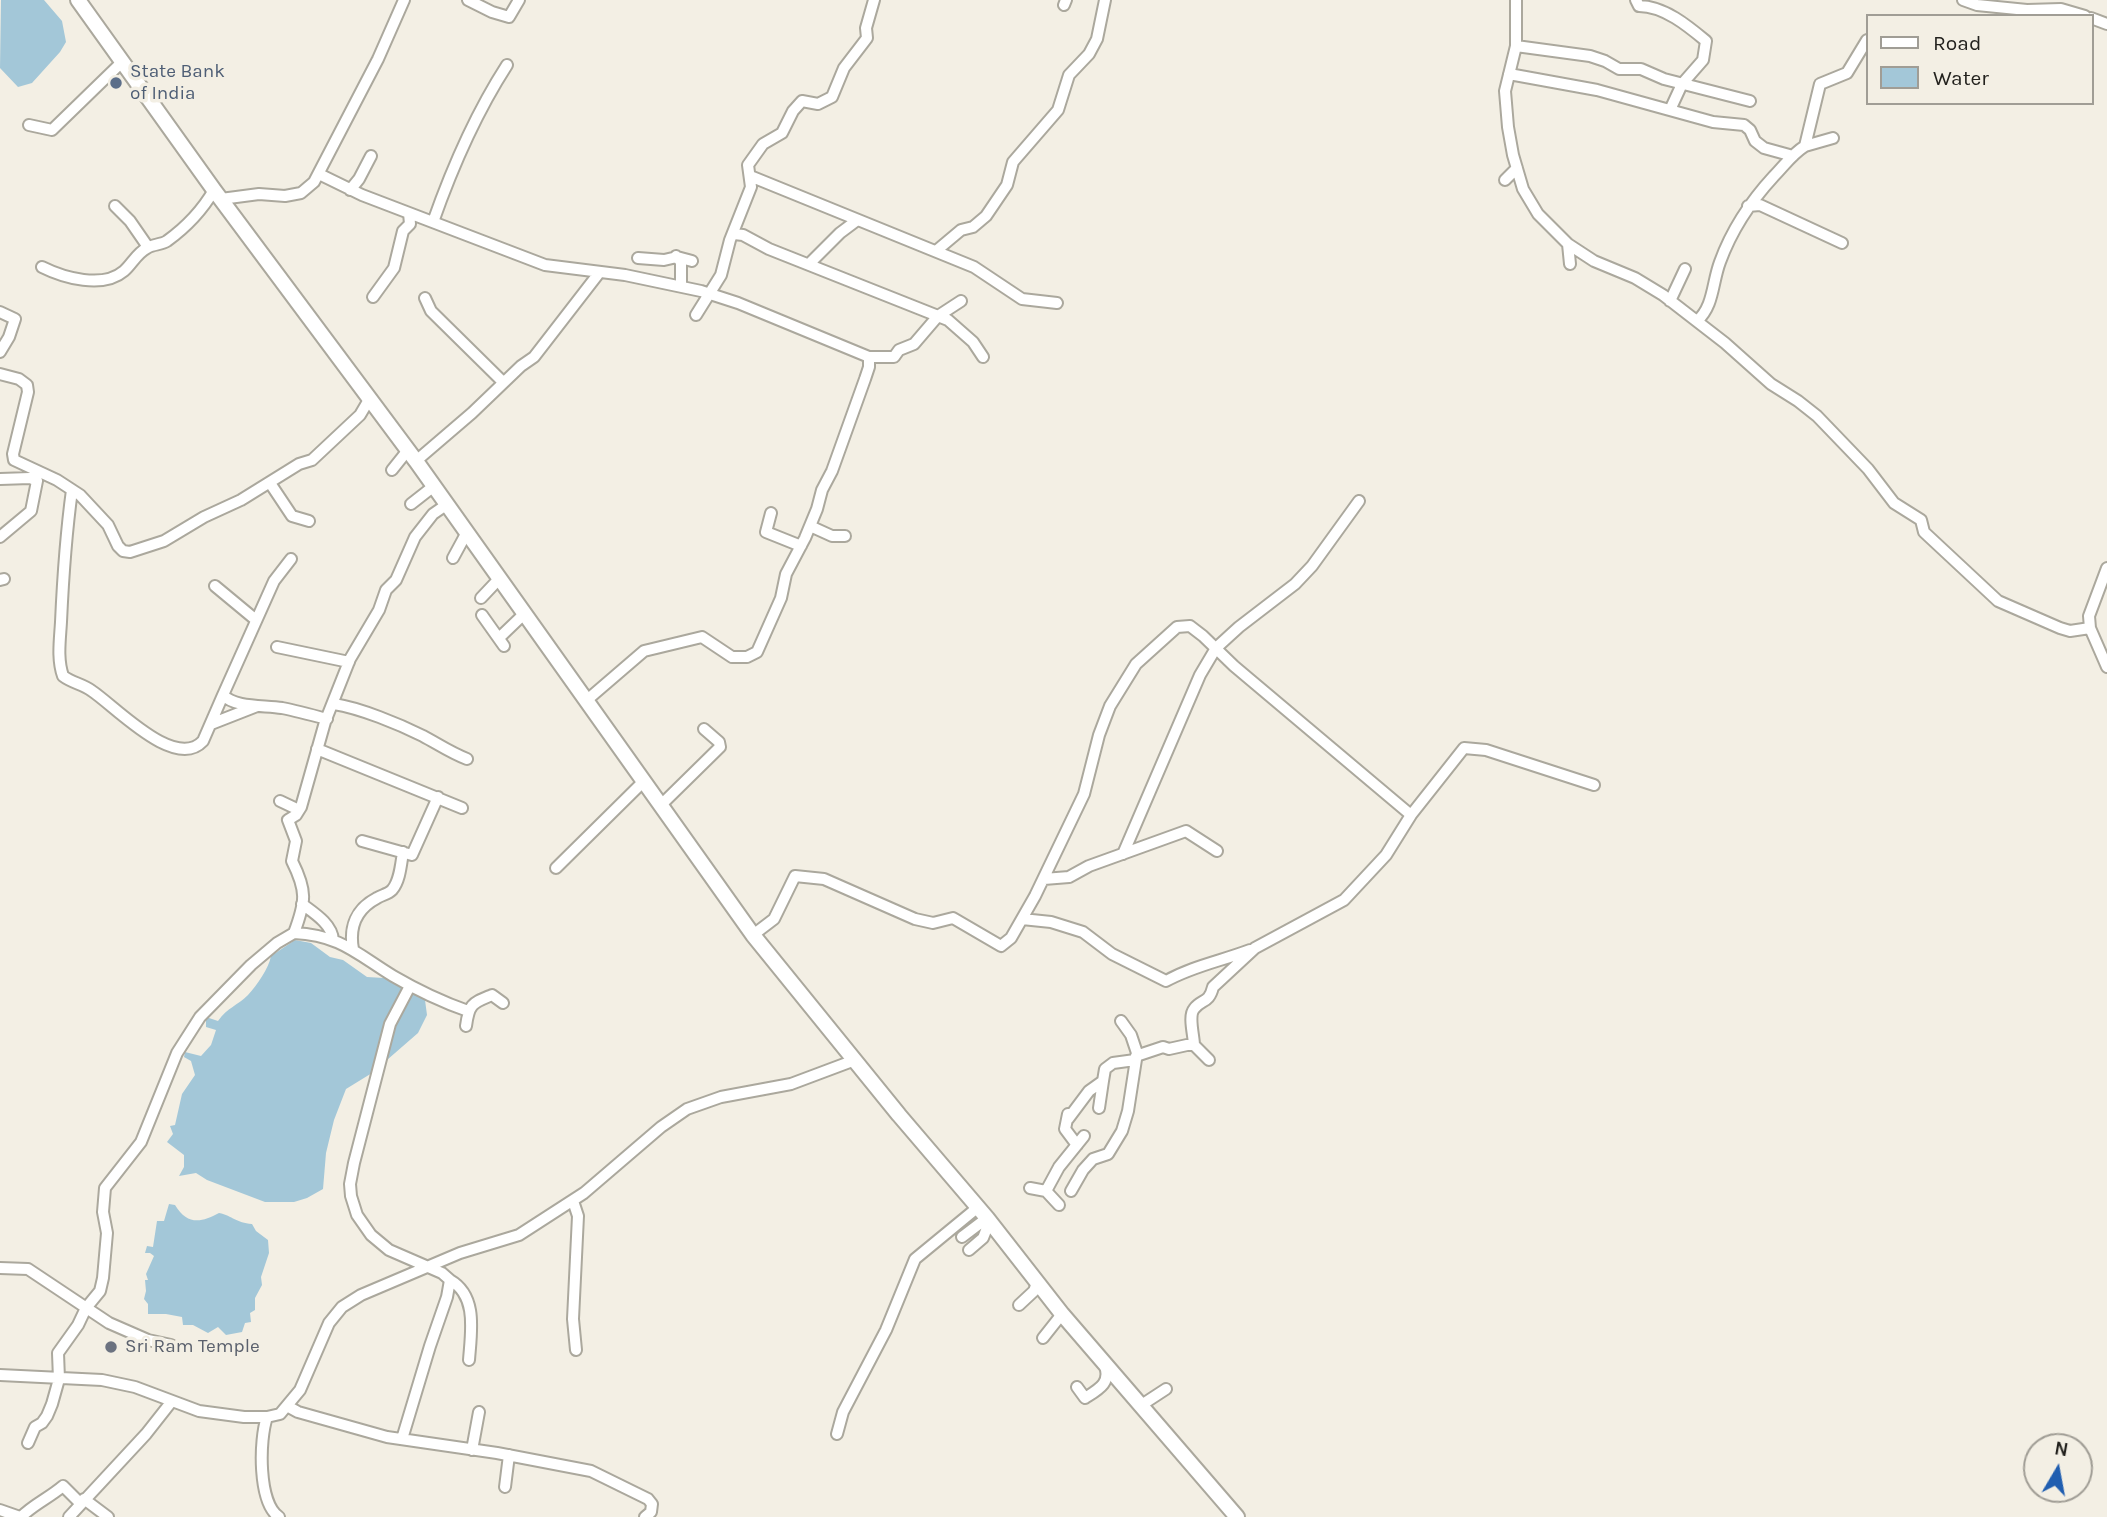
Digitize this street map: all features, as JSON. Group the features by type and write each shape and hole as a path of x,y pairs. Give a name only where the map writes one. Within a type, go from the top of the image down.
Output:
{"street":[{"path":"78,0 121,63 412,455 498,580 587,700 753,935 1062,1314 1237,1517"},
{"path":"42,267 63,277 100,279 124,271 148,247 165,243 218,195 285,196 301,193 319,174 404,0"},
{"path":"468,0 509,18 519,0"},
{"path":"936,251 961,230 973,228 986,216 1006,185 1013,162 1058,110 1069,75 1089,54 1097,38 1105,0"},
{"path":"1517,0 1516,46 1505,91 1511,146 1517,169 1523,189 1538,214 1568,244 1594,261 1635,278 1670,301 1771,384 1817,416 1868,470 1894,503 1921,520 1924,532 1998,601 2070,631 2090,628"},
{"path":"1636,0 1639,6 1651,6 1670,15 1706,41 1703,60 1682,84 1670,110"},
{"path":"1963,0 1977,5 2027,10 2061,9 2078,14"},
{"path":"696,315 721,275 751,187 748,164 763,144 782,133 793,111 802,101 818,104 832,97 844,68 867,38 866,28 872,1"},
{"path":"1805,146 1820,84 1847,73 1866,42"},
{"path":"1516,46 1590,56 1619,69 1640,69 1664,79 1750,101"},
{"path":"29,125 52,130 121,63"},
{"path":"433,222 453,169 507,65"},
{"path":"1509,74 1597,90 1713,122 1744,125 1764,149 1793,156"},
{"path":"1697,321 1706,313 1718,266 1727,245 1758,192 1805,146 1833,138"},
{"path":"350,190 371,156"},
{"path":"1505,180 1517,169"},
{"path":"319,174 350,190 545,265 625,275 709,293 869,357 894,357 898,351 914,344 938,316 961,301"},
{"path":"750,176 974,267 1022,299 1057,303"},
{"path":"1748,206 1760,205 1842,243"},
{"path":"115,206 130,221 148,247"},
{"path":"373,297 394,268 403,231 410,224 409,213"},
{"path":"809,264 856,221"},
{"path":"734,234 743,235 769,249 948,320 960,328 983,357"},
{"path":"1568,244 1570,264"},
{"path":"674,255 681,262 681,286"},
{"path":"638,258 664,260 674,255 692,261"},
{"path":"1670,301 1685,269"},
{"path":"392,470 472,413 503,382 534,357 599,273"},
{"path":"425,298 431,311 503,382"},
{"path":"0,312 15,319 0,352"},
{"path":"587,700 622,668 651,648 702,637 732,657 757,652 781,598 786,574 810,526 866,379 869,357"},
{"path":"0,374 19,379 27,385 27,399 13,454 15,460 57,480 94,508 108,525 118,546 123,551 130,552 164,541 204,517 241,500 299,464 312,460 360,415 370,398"},
{"path":"0,479 30,478 37,481 31,511 0,537"},
{"path":"270,483 292,516 309,521"},
{"path":"411,504 434,486"},
{"path":"72,491 63,565 59,649 63,676 91,690 153,739 178,748 187,750 198,747 203,741 274,582 291,559"},
{"path":"1123,854 1200,674 1216,648 1295,584 1312,566 1359,501"},
{"path":"294,933 302,904 303,883 292,861 296,841 288,820 299,810 327,719 349,663 379,610 387,590 397,580 415,537 433,514 446,505"},
{"path":"771,513 766,532 801,547"},
{"path":"810,526 832,537 845,536"},
{"path":"453,558 466,534"},
{"path":"2107,568 2089,616 2090,628 2107,667"},
{"path":"481,598 498,580"},
{"path":"215,586 256,620"},
{"path":"482,615 501,642 524,614"},
{"path":"753,935 774,919 796,876 824,878 915,919 933,923 953,918 1001,946 1010,938 1044,879 1084,794 1099,735 1111,706 1136,664 1177,627 1189,626 1411,815"},
{"path":"277,648 349,663"},
{"path":"223,695 225,698 327,719"},
{"path":"334,704 347,706 404,728 467,759"},
{"path":"211,724 259,705"},
{"path":"661,805 720,747 719,742 704,729"},
{"path":"1022,919 1051,922 1083,932 1112,954 1166,981 1204,963 1220,961 1255,948 1344,900 1386,855 1411,815 1464,748 1486,750 1594,785"},
{"path":"317,749 462,808"},
{"path":"556,868 643,782"},
{"path":"362,841 412,855 438,797"},
{"path":"279,801 299,810"},
{"path":"1044,879 1069,877 1089,866 1186,831 1217,851"},
{"path":"353,949 350,929 368,903 393,889 403,852"},
{"path":"302,904 322,920 332,933 333,940"},
{"path":"28,1443 35,1427 47,1416 59,1379 58,1353 100,1291 107,1233 103,1212 105,1188 141,1142 177,1053 200,1017 237,978 277,943 294,933 333,940 353,949 410,986 468,1012"},
{"path":"1209,1060 1194,1045 1192,1013 1195,1007 1211,996 1213,987 1255,948"},
{"path":"410,986 390,1024 350,1184 357,1215 372,1235 389,1250 442,1273 462,1289 472,1317 469,1360"},
{"path":"466,1026 468,1012 473,1003 492,995 502,1003"},
{"path":"1071,1191 1083,1170 1093,1159 1108,1154 1122,1132 1128,1111 1135,1058 1131,1035 1121,1021"},
{"path":"1100,1108 1105,1069 1113,1063 1163,1047 1169,1049 1194,1045"},
{"path":"0,1375 74,1378 122,1384 199,1411 244,1417 280,1414 300,1390 329,1323 342,1307 361,1295 460,1253 519,1235 573,1201 687,1109 721,1097 791,1084 855,1060"},
{"path":"1046,1191 1059,1167 1081,1140 1065,1129 1068,1115 1089,1091 1103,1081"},
{"path":"1030,1188 1046,1191 1059,1205"},
{"path":"573,1201 578,1216 573,1319 576,1350"},
{"path":"962,1237 982,1216"},
{"path":"969,1250 983,1238 987,1228 982,1216"},
{"path":"837,1434 843,1412 886,1330 915,1259 982,1216"},
{"path":"0,1268 28,1269 94,1314 137,1336 171,1345"},
{"path":"402,1439 450,1280"},
{"path":"1019,1305 1034,1292 1037,1283"},
{"path":"1043,1338 1062,1314"},
{"path":"1077,1387 1085,1398 1101,1387 1108,1373 1103,1361"},
{"path":"1140,1406 1166,1389"},
{"path":"69,1517 146,1434 172,1401"},
{"path":"287,1406 353,1429 591,1471 648,1499 652,1504 651,1511 645,1517"},
{"path":"472,1450 479,1412"},
{"path":"267,1417 261,1445 262,1484 274,1516"},
{"path":"505,1487 509,1455"},
{"path":"0,1510 20,1517 36,1502 54,1501 63,1486 108,1517"}],"water":[{"path":"1,0 44,0 62,21 66,42 60,52 32,83 18,87 0,68"},
{"path":"295,940 311,943 330,957 343,960 367,977 384,978 405,987 425,1000 427,1015 418,1033 372,1073 346,1089 334,1120 326,1153 323,1189 294,1202 265,1202 207,1180 196,1173 179,1176 184,1167 184,1155 167,1142 173,1134 170,1126 175,1125 182,1094 195,1075 191,1061 184,1057 185,1052 201,1056 211,1045 216,1030 206,1027 206,1017 218,1021 244,999 262,976 271,956"},
{"path":"169,1204 175,1205 189,1219 206,1219 219,1213 252,1224 256,1231 268,1240 269,1253 261,1277 262,1285 255,1298 255,1310 250,1313 251,1322 245,1323 242,1332 226,1335 218,1327 208,1333 193,1325 183,1325 182,1317 148,1314 148,1304 144,1299 145,1280 148,1280 146,1274 154,1256 145,1253 147,1246 153,1247 157,1221 164,1221"}],"place":[{"name":"State Bank of India","path":"116,83"},
{"name":"Sri Ram Temple","path":"111,1347"}]}
